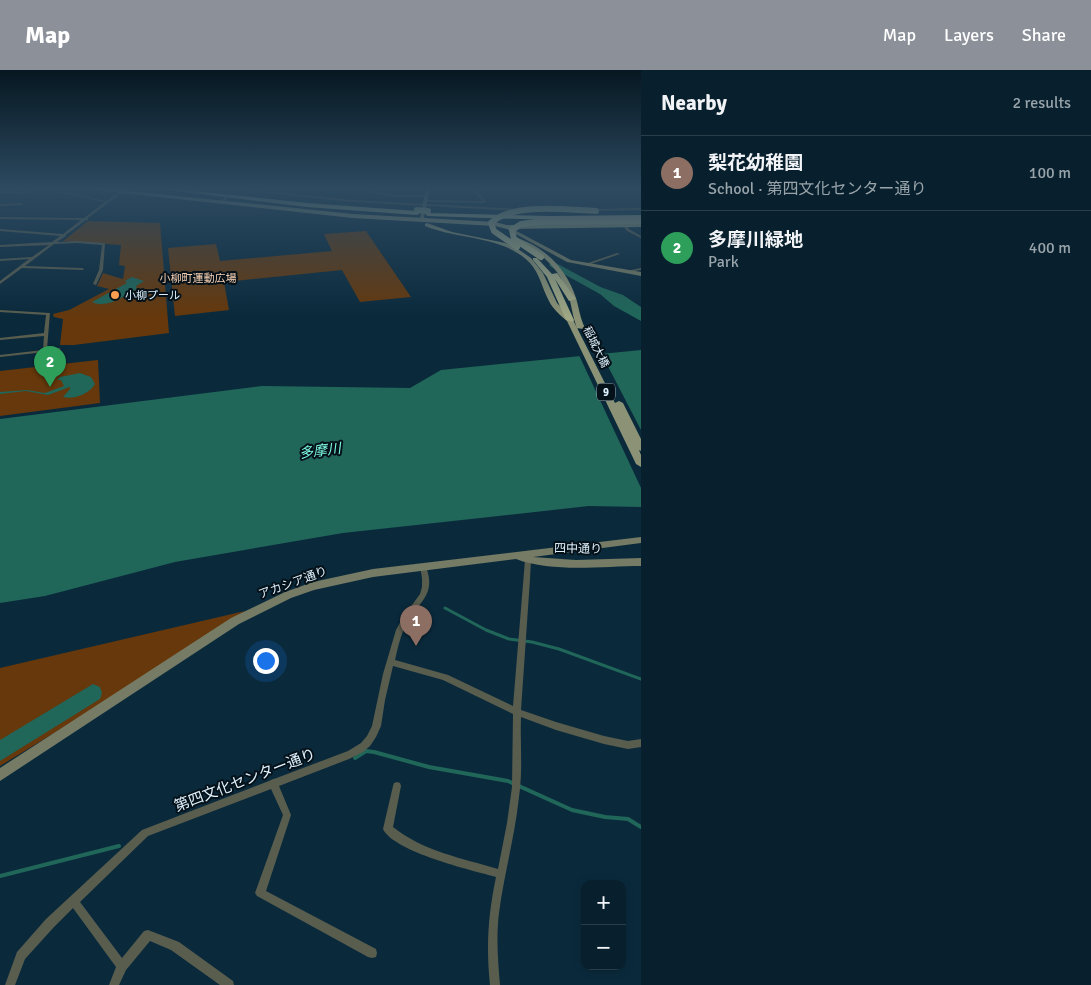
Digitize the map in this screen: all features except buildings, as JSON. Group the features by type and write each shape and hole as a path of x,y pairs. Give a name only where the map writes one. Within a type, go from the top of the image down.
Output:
{"highway":[{"path":"495,232 528,253 541,264 574,320"},
{"path":"512,232 514,239 547,264 572,299"}],"main road":[{"name":"9","path":"451,232 487,239 512,248 530,260 538,271 553,301 574,320"},
{"name":"9","path":"472,232 492,234 524,243 543,252 556,264 572,299 574,320"},
{"name":"稲城大橋","path":"574,320 641,448"},
{"name":"稲城大橋","path":"574,320 641,464"}],"street":[{"path":"22,232 65,235"},
{"path":"0,284 70,232"},
{"path":"516,232 564,258 641,274"},
{"path":"0,246 54,243 104,244 101,270 95,284"},
{"path":"587,264 618,254"},
{"path":"0,260 33,258"},
{"path":"21,267 82,268"},
{"path":"628,272 641,269"},
{"path":"0,311 48,314 45,351"},
{"path":"0,339 46,334"},
{"path":"0,356 59,349"},
{"name":"アカシア通り","path":"0,776 235,621 262,606 313,586 343,578 423,566 641,540"},
{"name":"四中通り","path":"515,555 528,560 557,562 641,562"},
{"path":"495,985 491,958 492,923 516,796 517,712 526,614 528,560"},
{"name":"第四文化センター通り","path":"10,985 21,956 50,923 144,833 348,755 366,746 375,731 401,627 427,586 423,566"},
{"path":"391,662 446,677 517,712 556,726 628,745 641,743"},
{"path":"273,783 287,815 260,893 372,953"},
{"path":"397,786 388,829 397,838 420,849 500,874"},
{"path":"74,901 122,966"},
{"path":"114,985 122,966 148,935 174,946 229,985"}],"green space":[{"path":"75,232 161,232 169,333 74,345 60,345 63,319 54,317 53,314 69,310 109,289 97,286 103,273 123,279 125,266 119,265 121,245 63,241"},
{"name":"小柳町運動広場","path":"366,232 411,297 360,302 342,270 224,282 229,310 175,316 168,248 216,244 220,261 332,251 324,234"},
{"path":"98,360 100,403 0,416 0,371"},
{"path":"245,611 92,710 0,766 0,668"}],"water":[{"name":"小柳プール","path":"132,277 144,281 136,286 137,289 110,303 98,304 92,302 127,283 125,281"},
{"path":"586,282 623,295 641,307 641,321 614,306"},
{"name":"多摩川","path":"641,350 641,507 589,506 343,533 175,562 45,596 0,603 0,419 262,386 410,388 441,370"},
{"path":"80,373 91,377 95,384 89,391 76,397 63,397 70,387 48,395 26,391 0,394 0,392 27,390 45,393 64,386 61,380 57,380 60,377"}],"pier":[{"path":"600,351 641,430 641,488 578,353"}],"waterway":[{"path":"554,265 603,292"},
{"path":"445,608 486,630 509,639 532,642 559,649 641,679"},
{"path":"0,751 93,693"},
{"path":"355,758 366,751 374,752 429,767 508,781 572,810 605,817 628,819 641,827"},
{"path":"0,876 119,846"}],"place":[{"name":"小柳プール","path":"115,295"},
{"name":"多摩川緑地","path":"50,387"},
{"name":"梨花幼稚園","path":"416,646"}]}
